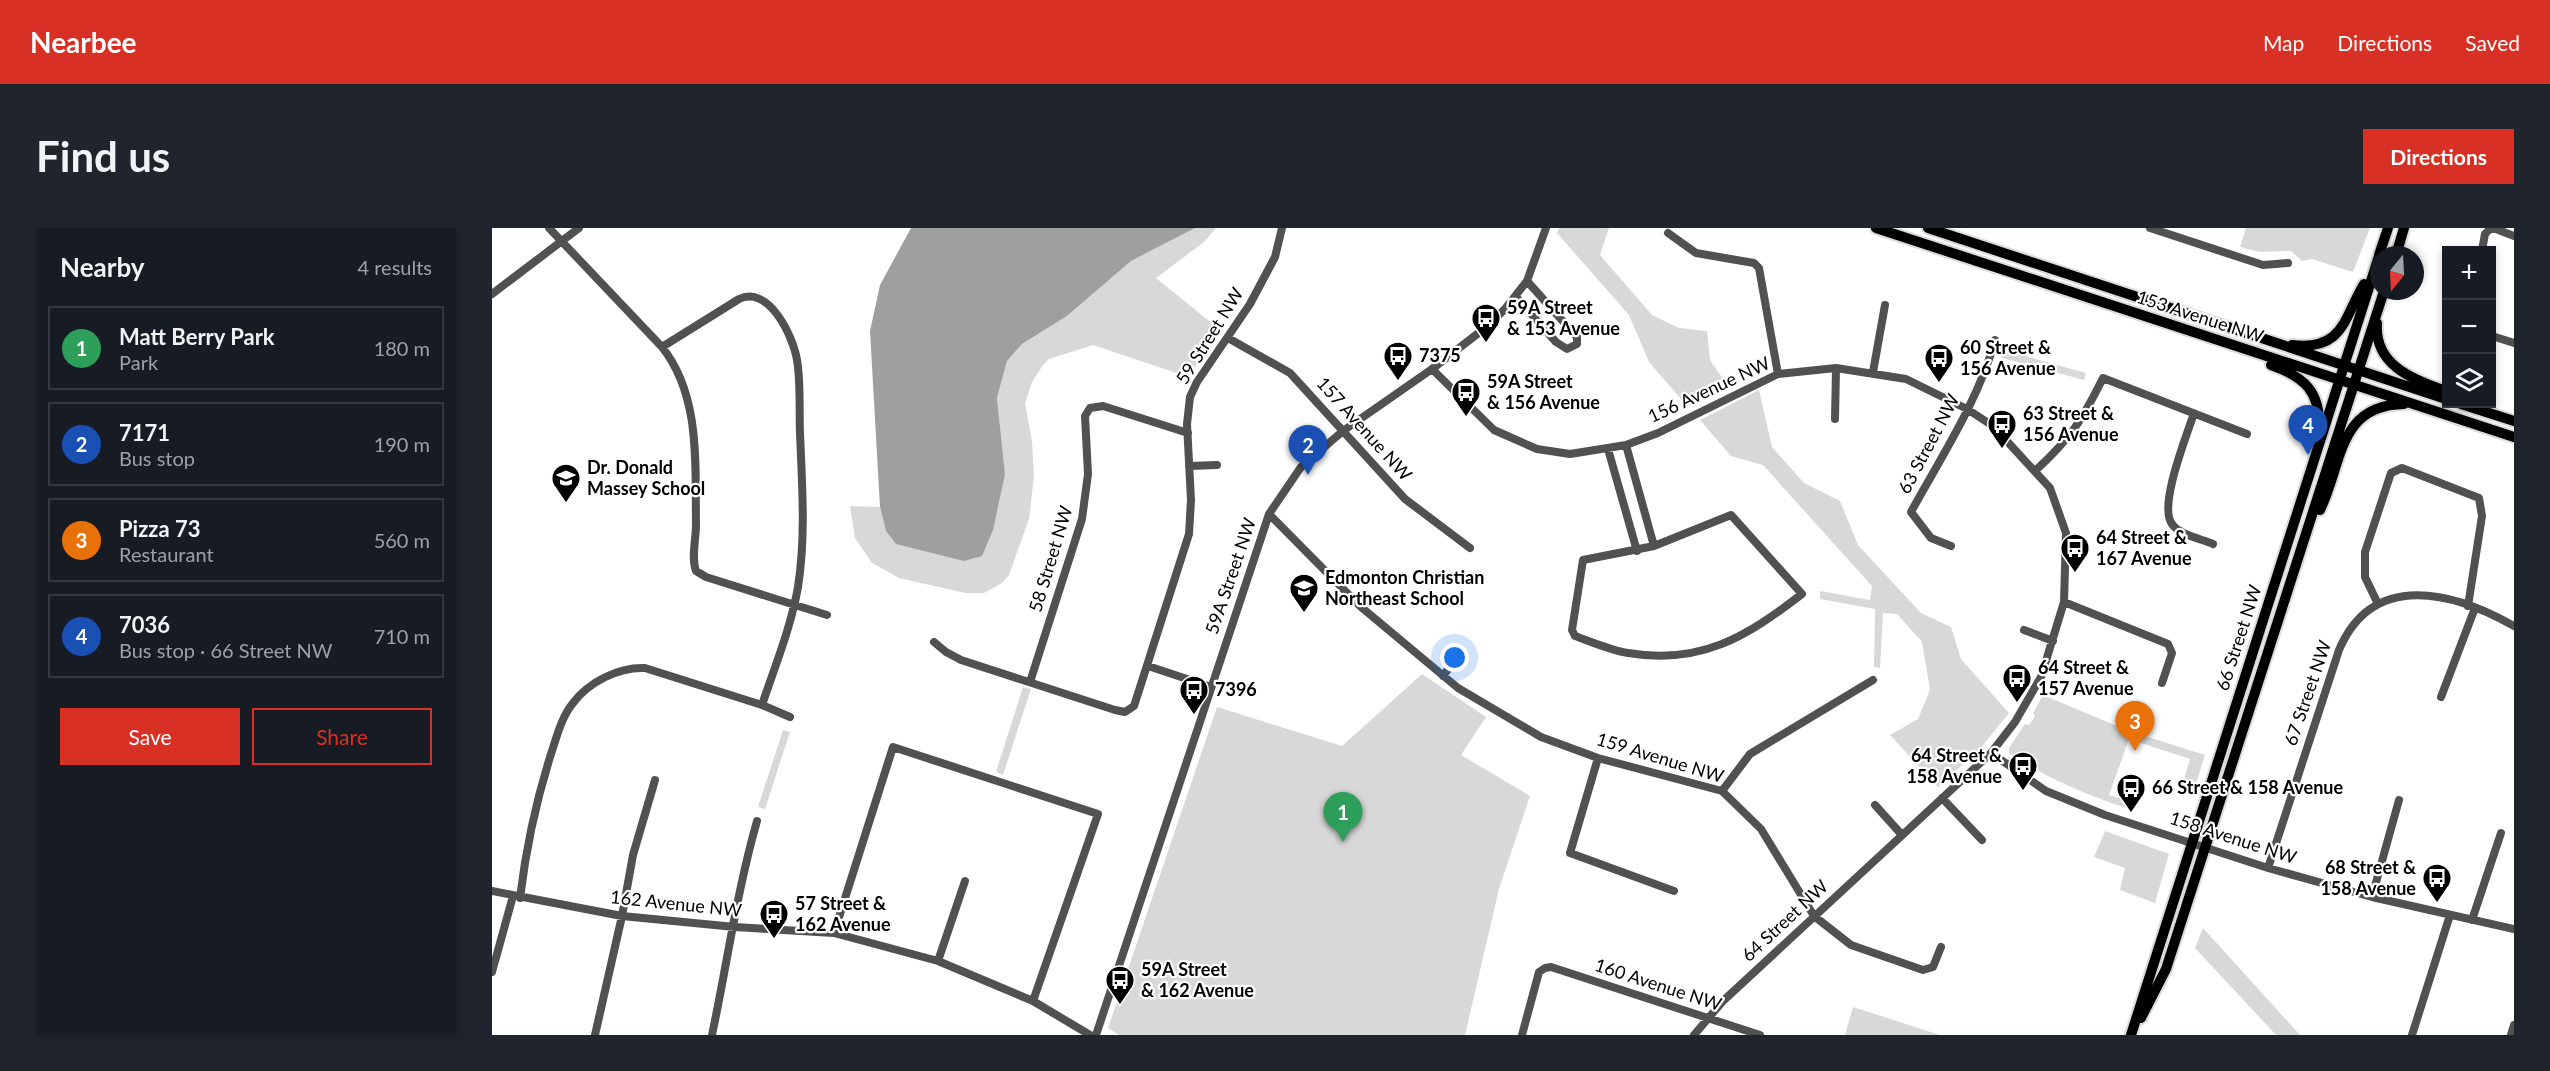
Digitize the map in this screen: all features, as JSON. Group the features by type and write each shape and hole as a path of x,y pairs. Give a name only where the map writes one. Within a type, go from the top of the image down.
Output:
{"main road":[{"name":"153 Avenue NW","path":"1876,228 2514,437"},
{"name":"153 Avenue NW","path":"1928,228 2442,398"},
{"name":"66 Street NW","path":"2382,246 2388,228"},
{"path":"2399,246 2404,228"},
{"path":"2275,343 2301,346 2330,339 2343,328 2350,317 2370,274"},
{"name":"66 Street NW","path":"2131,1033 2370,284"},
{"name":"66 Street NW","path":"2131,1033 2154,997 2166,969 2381,300"},
{"path":"2378,312 2376,330 2380,346 2393,367 2422,383 2442,390"},
{"path":"2171,325 2219,348 2299,377 2314,395 2317,404 2319,418 2317,447"},
{"path":"2302,546 2328,494 2346,437 2355,423 2368,411 2386,405 2422,408"},
{"path":"2473,408 2514,421"},
{"path":"2490,408 2514,421"}],"street":[{"path":"549,228 662,347 681,381 691,415 696,571 706,577 826,615"},
{"path":"492,294 579,228"},
{"name":"59 Street NW","path":"1030,682 1115,710 1129,710 1136,702 1189,534 1191,515 1188,407 1192,390 1250,304 1271,265 1282,228"},
{"name":"59A Street NW","path":"1096,1035 1269,514 1301,467 1343,431 1432,369 1485,328 1516,297 1527,281 1546,228"},
{"path":"2150,228 2263,265 2288,263"},
{"path":"2483,246 2485,234 2490,229 2514,236"},
{"path":"1668,232 1696,253 1754,263 1760,273 1778,374"},
{"path":"1516,297 1556,342 1567,349 1577,344 1577,337 1527,281"},
{"path":"662,347 748,296 757,297 767,303 790,335 798,369 803,511 802,554 794,605 762,705"},
{"path":"1873,372 1886,305"},
{"path":"2496,337 2514,343"},
{"name":"157 Avenue NW","path":"1228,338 1290,373 1405,499 1470,548"},
{"name":"63 Street NW","path":"1951,546 1931,538 1911,512 1987,369 1995,340"},
{"path":"1835,419 1836,368"},
{"name":"156 Avenue NW","path":"1432,369 1494,430 1537,449 1570,454 1626,445 1658,433 1778,374 1836,368 1873,372 1906,379 1967,409 1993,426 2036,470"},
{"path":"2036,470 2065,443 2081,422 2103,378 2247,434"},
{"name":"58 Street NW","path":"1030,682 1082,519 1088,474 1084,422 1090,408 1103,406 1188,433"},
{"path":"2194,413 2171,486 2169,519 2177,529 2213,544"},
{"path":"1626,445 1654,546"},
{"path":"1608,449 1637,551"},
{"path":"1190,466 1217,465"},
{"path":"2441,698 2471,607 2482,516 2479,498 2402,468 2391,473 2366,552 2365,577 2378,604 2403,596 2426,594 2471,607 2514,626"},
{"name":"64 Street NW","path":"1694,1035 1723,1001 1991,753 2015,722 2041,677 2064,602 2066,533 2050,488 2036,470"},
{"name":"159 Avenue NW","path":"1269,514 1361,607 1458,688 1541,737 1598,758 1722,791 1761,829 1814,916 1851,945 1923,970 1933,967 1941,947"},
{"path":"1731,515 1802,594 1761,626 1723,644 1679,656 1628,653 1575,636 1572,630 1583,560 1637,551 1731,515"},
{"path":"2064,602 2168,644 2172,653 2162,683"},
{"name":"67 Street NW","path":"2268,868 2338,650 2358,620 2378,604"},
{"path":"2024,630 2053,640"},
{"path":"934,642 961,660 1030,682"},
{"path":"1443,676 1455,660"},
{"path":"1148,666 1210,687"},
{"path":"492,972 516,897 534,811 560,728 574,701 591,685 628,670 645,668 762,705 790,717"},
{"path":"1722,791 1750,754 1873,680"},
{"path":"834,933 893,747 1098,814 1032,1001"},
{"name":"158 Avenue NW","path":"1991,753 2046,791 2096,812 2268,868 2372,897 2514,929"},
{"path":"1598,758 1570,853 1674,891"},
{"path":"595,1035 622,916 633,855 655,780"},
{"path":"1942,798 1983,840"},
{"path":"2372,897 2399,800"},
{"path":"1875,806 1902,835"},
{"path":"712,1035 735,927 742,876 757,821"},
{"path":"2472,920 2501,833"},
{"path":"938,961 965,880"},
{"name":"162 Avenue NW","path":"492,891 622,916 735,927 834,933 938,961 1032,1001 1090,1035"},
{"path":"2412,1035 2450,915"},
{"name":"160 Avenue NW","path":"1522,1035 1539,972 1551,967 1760,1035"},
{"path":"2511,1035 2514,1025"}],"shaded area":[{"path":"911,228 1195,228 1131,261 1067,316 1022,344 1007,361 997,398 1005,474 993,530 982,556 964,561 896,544 886,531 880,507 870,331 880,285"},
{"path":"1195,228 1216,228 1204,242 1156,278 1219,329 1188,377 1093,345 1049,359 1032,382 1025,404 1032,441 1034,477 1029,519 1009,575 1002,583 984,593 965,593 899,578 872,563 855,538 850,506 880,507 886,531 1005,474 997,398 1007,361 1022,344 1067,316 1131,261"},
{"path":"1559,228 1609,228 1600,255 1652,315 1679,328 1707,331 1710,360 1728,386 1687,406 1649,362 1629,315 1557,233"},
{"path":"2246,228 2370,228 2353,272 2312,259 2302,261 2291,251 2260,252 2240,247"},
{"path":"2007,351 2086,373 2084,380 2002,358"},
{"path":"1759,390 1772,447 1804,483 1840,501 1858,545 1921,613 1951,627 1961,659 2009,713 1980,749 1938,787 1890,735 1918,719 1930,690 1922,642 1897,614 1883,613 1880,668 1874,667 1875,609 1820,599 1820,591 1870,600 1872,586 1763,465 1731,456 1700,420"},
{"path":"1422,674 1486,717 1461,755 1530,796 1499,889 1465,1035 1119,1035 1108,1028 1217,707 1342,746"},
{"path":"1023,687 1031,689 1003,775 996,772"},
{"path":"2043,695 2129,731 2205,755 2194,790 2182,786 2190,759 2129,739 2109,795 2128,801 2126,808 2066,785 2023,762 2009,753 2009,748 2025,724 2029,725 2035,716 2033,713"},
{"path":"783,730 790,732 765,809 758,807"},
{"path":"2105,831 2169,854 2155,903 2120,890 2125,868 2094,857"},
{"path":"2203,928 2300,1035 2276,1035 2195,948"},
{"path":"1853,1007 1940,1035 1845,1035"}],"place":[{"name":"59A Street & 153 Avenue","path":"1486,344"},
{"name":"7375","path":"1398,382"},
{"name":"60 Street & 156 Avenue","path":"1939,384"},
{"name":"59A Street & 156 Avenue","path":"1466,418"},
{"name":"63 Street & 156 Avenue","path":"2002,450"},
{"name":"7036","path":"2308,455"},
{"name":"7171","path":"1308,475"},
{"name":"Dr. Donald Massey School","path":"566,504"},
{"name":"64 Street & 167 Avenue","path":"2075,574"},
{"name":"Edmonton Christian Northeast School","path":"1304,614"},
{"name":"64 Street & 157 Avenue","path":"2017,704"},
{"name":"7396","path":"1194,716"},
{"name":"Pizza 73","path":"2135,751"},
{"name":"64 Street & 158 Avenue","path":"2023,792"},
{"name":"66 Street & 158 Avenue","path":"2131,814"},
{"name":"Matt Berry Park","path":"1343,842"},
{"name":"68 Street & 158 Avenue","path":"2437,904"},
{"name":"57 Street & 162 Avenue","path":"774,940"},
{"name":"59A Street & 162 Avenue","path":"1120,1006"}]}
